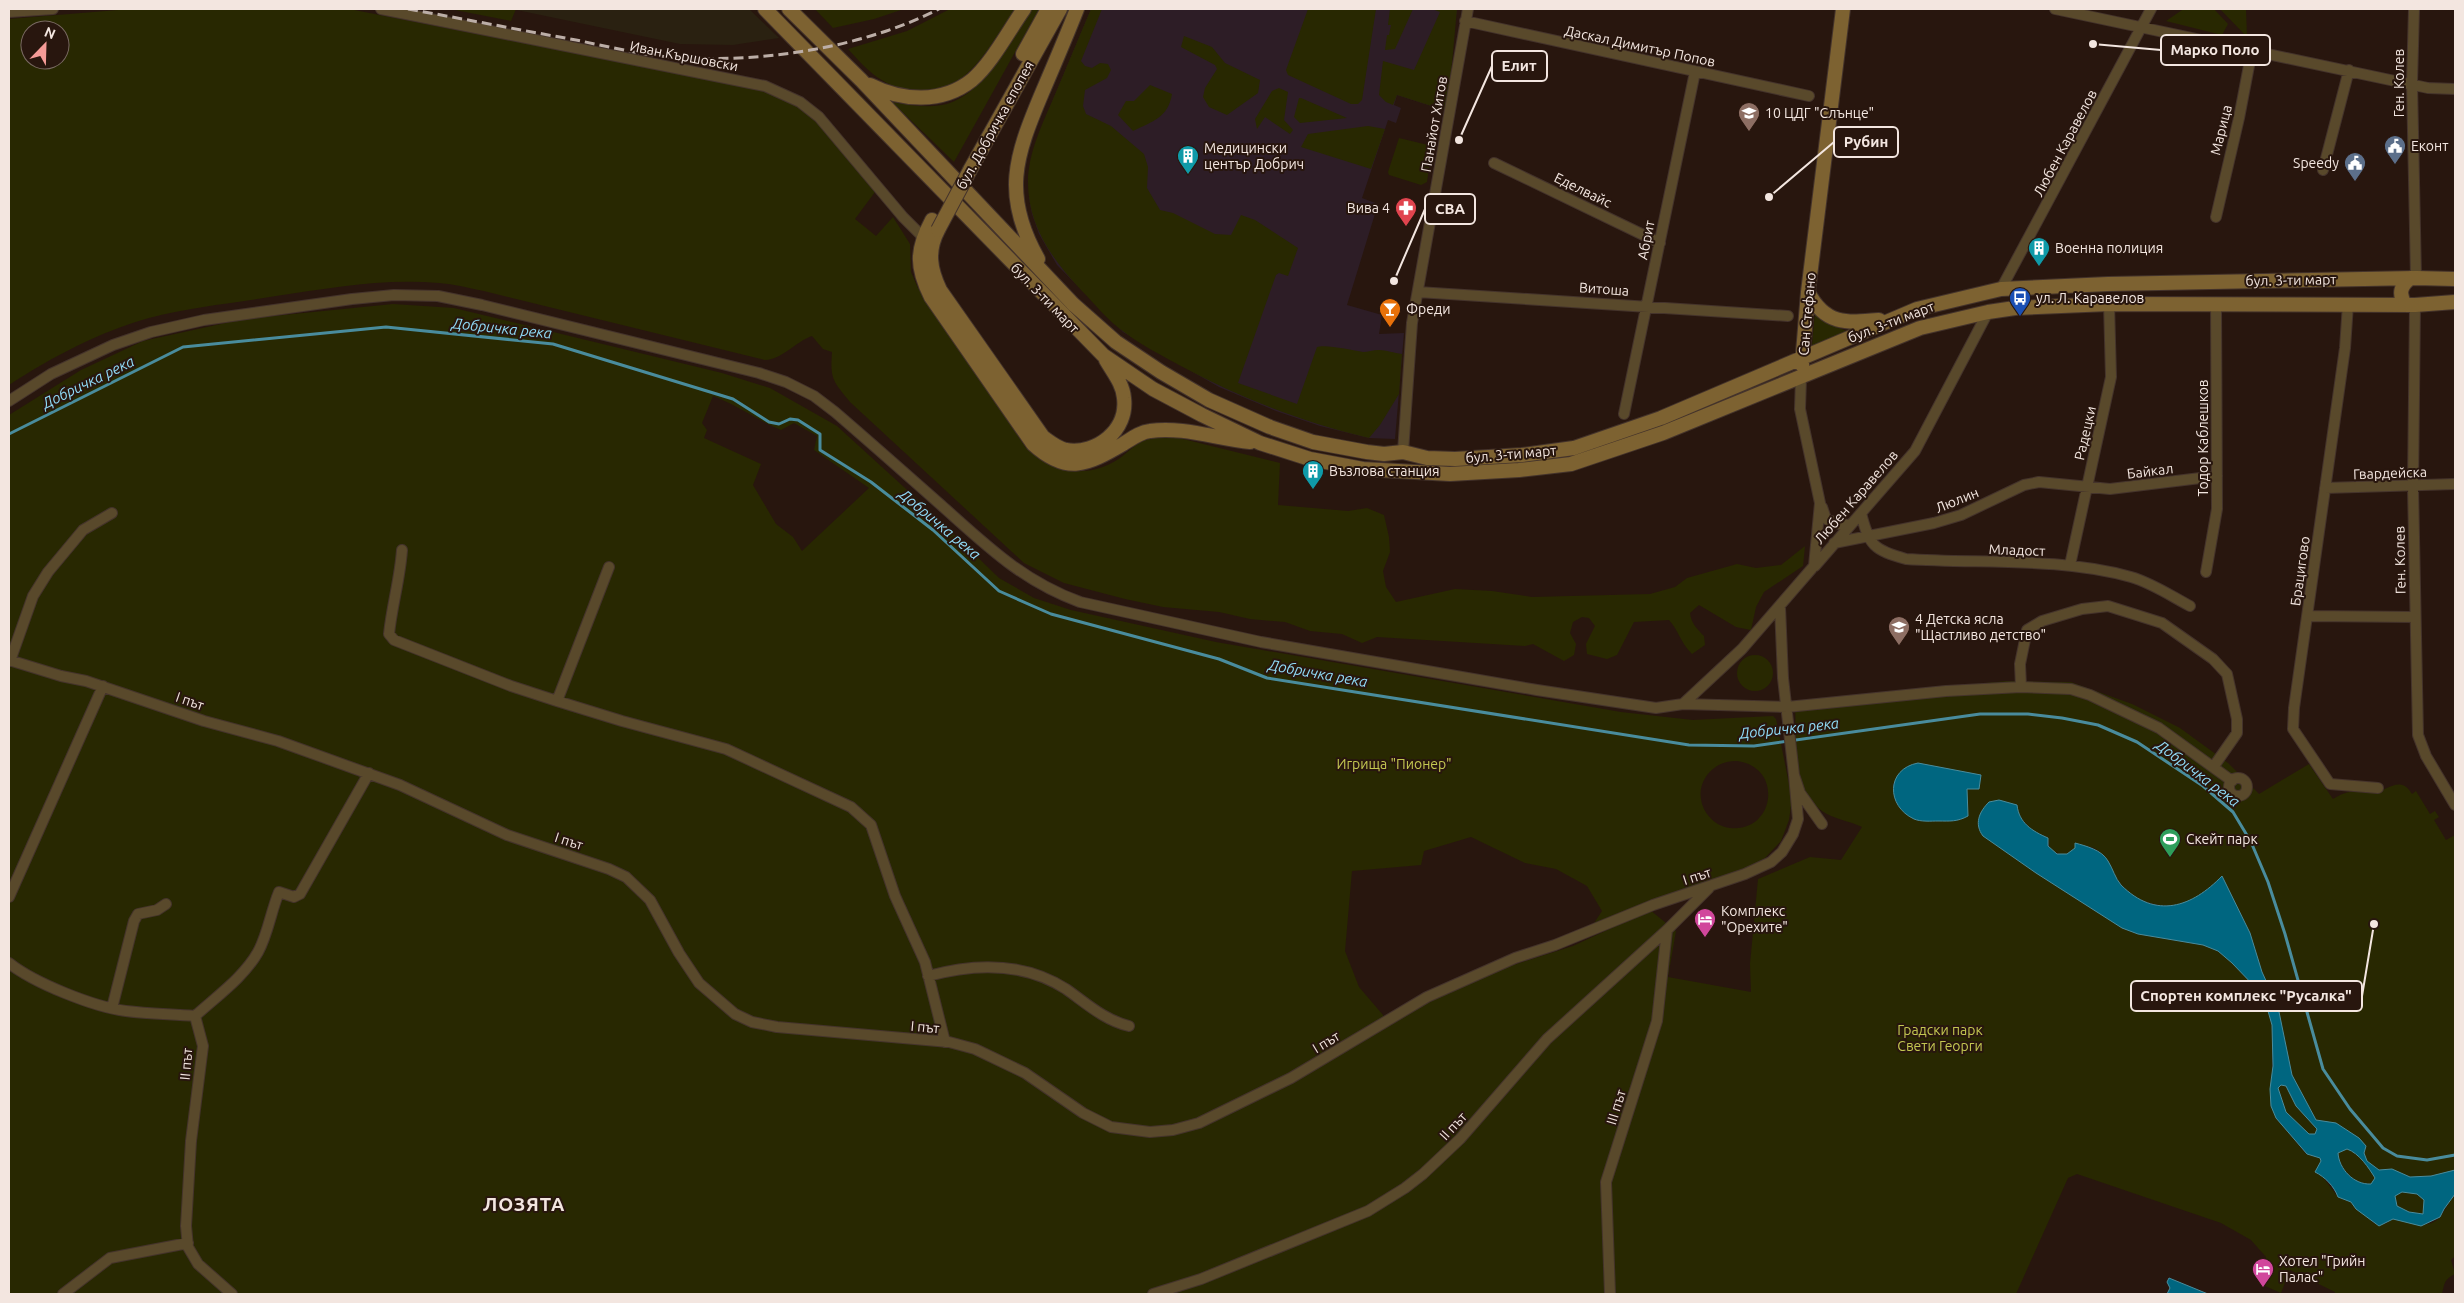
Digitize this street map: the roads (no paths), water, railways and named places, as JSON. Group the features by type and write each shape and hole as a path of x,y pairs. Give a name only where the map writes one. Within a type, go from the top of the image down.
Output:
{"main road":[{"name":"бул. 3-ти март","path":"765,9 1103,355 1153,389 1260,443 1310,458 1363,469 1450,474 1519,470 1571,464 1663,433 1920,328 1988,312 2024,308 2109,304 2414,305 2455,302"},
{"name":"бул. 3-ти март","path":"789,9 861,80 1073,304 1116,342 1161,372 1209,400 1270,427 1313,442 1367,452 1403,453 1427,458 1455,458 1522,455 1574,448 1661,418 1917,309 2001,289 2108,284 2415,278 2455,279"},
{"path":"861,80 886,93 908,98 945,94 959,89 983,67 1024,9"},
{"name":"бул. Добричка епопея","path":"967,167 1048,9"},
{"name":"бул. Добричка епопея","path":"931,232 1060,9"},
{"path":"1050,279 1027,239 1020,217 1016,200 1016,166 1027,128 1077,9"},
{"name":"Сан Стефано","path":"1801,378 1808,292 1843,9"},
{"path":"931,232 931,263 940,290 1043,437 1053,445 1064,450 1087,450 1098,446 1116,430 1125,407 1124,397 1121,386 1103,355"},
{"path":"931,232 919,258 922,278 931,297 1033,444 1043,453 1058,461 1084,464 1096,460 1137,435 1150,431 1164,430 1260,443"},
{"path":"2415,278 2426,281 2430,290 2427,300 2414,305 2402,298 2401,291 2405,282 2415,278"},
{"path":"1808,292 1814,304 1824,314 1835,320 1850,322 1893,319"},
{"path":"1401,471 1392,463 1395,455 1403,453"}],"street":[{"path":"9,12 53,9"},
{"name":"Иван Кършовски","path":"381,9 765,86 784,93 800,102 819,117 903,216 931,232"},
{"name":"Панайот Хитов","path":"1403,453 1412,323 1468,9"},
{"path":"2055,9 2412,83 2428,88 2455,89"},
{"name":"Любен Каравелов","path":"2001,289 2151,9"},
{"name":"Ген. Колев","path":"2414,9 2412,83 2415,278"},
{"name":"Даскал Димитър Попов","path":"1466,21 1809,96"},
{"name":"Марица","path":"2216,217 2239,118 2252,50"},
{"path":"2323,170 2349,70"},
{"name":"Абрит","path":"1624,414 1648,306 1695,72"},
{"name":"Еделвайс","path":"1494,163 1660,243"},
{"name":"Витоша","path":"1418,292 1788,316"},
{"path":"9,401 51,374 113,345 151,332 204,320 352,299 394,295 438,296 690,355 786,382 814,396 835,412 988,548 1017,570 1052,592 1080,602 1261,642 1537,690 1656,708 1683,704 1787,707 1946,691 2021,687 2071,689 2090,695 2159,728 2214,766 2232,781"},
{"name":"Радецки","path":"2070,565 2111,377 2109,304"},
{"name":"Тодор Каблешков","path":"2206,572 2215,530 2217,476 2216,304"},
{"name":"Брацигово","path":"2348,304 2345,348 2294,708 2293,729 2330,784 2378,788"},
{"name":"Ген. Колев","path":"2414,305 2412,487 2418,734 2426,756 2455,805"},
{"name":"Любен Каравелов","path":"1814,566 1915,451 1988,312"},
{"name":"Сан Стефано","path":"1801,378 1800,409 1820,503 1814,566"},
{"name":"Байкал","path":"2087,488 2110,489 2217,476"},
{"name":"Люлин","path":"1834,543 1934,523 1960,515 2024,485 2039,482 2087,488"},
{"name":"Гвардейска","path":"2325,488 2412,487 2455,484"},
{"path":"1820,503 1826,518 1839,524 1850,525"},
{"path":"10,660 33,596 48,572 83,530 112,513"},
{"path":"1860,513 1866,536"},
{"name":"Младост","path":"1866,536 1872,544 1890,554 1906,559 2070,565 2133,578 2190,606"},
{"path":"402,550 399,584 393,599 389,634 391,637 511,686 733,751 851,807 862,816 871,825 892,888 913,932 928,976 944,1042"},
{"path":"1683,704 1742,648 1780,607 1814,566"},
{"path":"557,701 609,567"},
{"path":"2021,687 2020,664 2027,630 2042,621 2082,609 2108,606 2162,623 2212,659 2227,674 2237,719 2237,733 2214,766"},
{"path":"1780,607 1790,747 1794,775 1800,793 1822,824"},
{"path":"2308,616 2415,618"},
{"name":"І път","path":"10,660 103,686 204,720 278,741 369,773 424,795 507,835 609,869 626,877 650,900 679,953 699,983 735,1014 752,1022 777,1027 944,1042 975,1049 1025,1073 1083,1113 1111,1127 1132,1132 1174,1130 1199,1123 1292,1078 1427,997 1515,958 1555,945 1652,905 1711,886 1762,866 1782,852 1793,834 1798,820 1794,775"},
{"path":"9,897 103,686"},
{"path":"9,963 41,982 112,1008 126,1011 195,1016 247,968 264,939 279,892 294,897 300,894 369,773"},
{"name":"ІІ път","path":"1153,1294 1201,1279 1368,1211 1405,1188 1423,1174 1460,1139 1547,1039 1667,930 1711,886"},
{"path":"112,1008 134,921 138,914 157,910 166,904"},
{"name":"ІІІ път","path":"1610,1294 1606,1182 1657,1021 1667,930"},
{"path":"928,976 969,968 998,966 1021,969 1037,974 1064,988 1098,1013 1117,1023 1129,1026"},
{"name":"ІІ път","path":"195,1016 202,1046 191,1141 186,1226 188,1243 198,1264 232,1294"},
{"path":"63,1294 110,1258 188,1243"}],"water":[{"path":"1918,763 1981,775 1979,789 1967,789 1968,816 1953,821 1920,821 1905,813 1898,806 1895,797 1895,780 1900,772"},
{"path":"1999,800 2017,805 2023,822 2048,838 2048,846 2057,854 2067,854 2075,848 2075,843 2098,851 2108,861 2121,885 2134,896 2147,903 2160,906 2186,902 2210,887 2222,876 2250,933 2262,972 2278,1007 2292,1075 2316,1120 2336,1123 2359,1138 2366,1146 2364,1153 2367,1161 2379,1170 2392,1169 2410,1177 2431,1176 2455,1170 2455,1194 2440,1217 2421,1226 2393,1219 2379,1226 2356,1209 2351,1202 2338,1197 2329,1182 2315,1172 2321,1161 2320,1158 2307,1154 2276,1118 2271,1106 2270,1089 2273,1066 2272,1025 2266,1004 2257,989 2218,951 2203,945 2138,934 2122,928 2036,873 1980,832 1978,823 1980,814 1989,802","holes":["2281,1085 2286,1086 2296,1106 2317,1129 2315,1134 2309,1134 2286,1112 2278,1088","2347,1149 2360,1157 2375,1178 2371,1184 2359,1182 2348,1175 2341,1165 2338,1153","2402,1192 2417,1194 2424,1200 2423,1214 2409,1212 2397,1206 2395,1196"]},
{"path":"2169,1278 2208,1294 2167,1294 2170,1288 2167,1282"}],"waterway":[{"name":"Добричка река","path":"9,434 183,347 386,327 553,344 733,399 769,422 779,424 790,419 798,420 820,434 820,450 871,482 933,530 999,591 1051,614 1219,659 1267,678 1689,745 1754,746 1980,714 2028,714 2098,725 2137,742 2203,786 2233,812 2251,842 2268,882 2285,934 2323,1069 2350,1109 2383,1148 2397,1156 2427,1160 2455,1155"}],"railway":[{"path":"408,9 641,53 668,57 713,59 780,55 846,43 878,34 939,9"}],"place":[{"name":"Марко Поло","path":"2093,44"},
{"name":"10 ЦДГ \"Слънце\"","path":"1749,132"},
{"name":"Елит","path":"1459,140"},
{"name":"Еконт","path":"2395,165"},
{"name":"Медицински център Добрич","path":"1188,175"},
{"name":"Speedy","path":"2355,182"},
{"name":"Рубин","path":"1769,197"},
{"name":"Вива 4","path":"1406,227"},
{"name":"Военна полиция","path":"2039,267"},
{"name":"CBA","path":"1394,281"},
{"name":"ул. Л. Каравелов","path":"2020,317"},
{"name":"Фреди","path":"1390,328"},
{"name":"Възлова станция","path":"1313,490"},
{"name":"4 Детска ясла \"Щастливо детство\"","path":"1899,646"},
{"name":"Скейт парк","path":"2170,858"},
{"name":"Спортен комплекс \"Русалка\"","path":"2374,924"},
{"name":"Комплекс \"Орехите\"","path":"1705,938"},
{"name":"Хотел \"Грийн Палас\"","path":"2263,1288"}],"district":[{"name":"ЛОЗЯТА","path":"524,1204"}],"park label":[{"name":"Игрища \"Пионер\"","path":"1394,764"},
{"name":"Градски парк Свети Георги","path":"1940,1038"}]}
